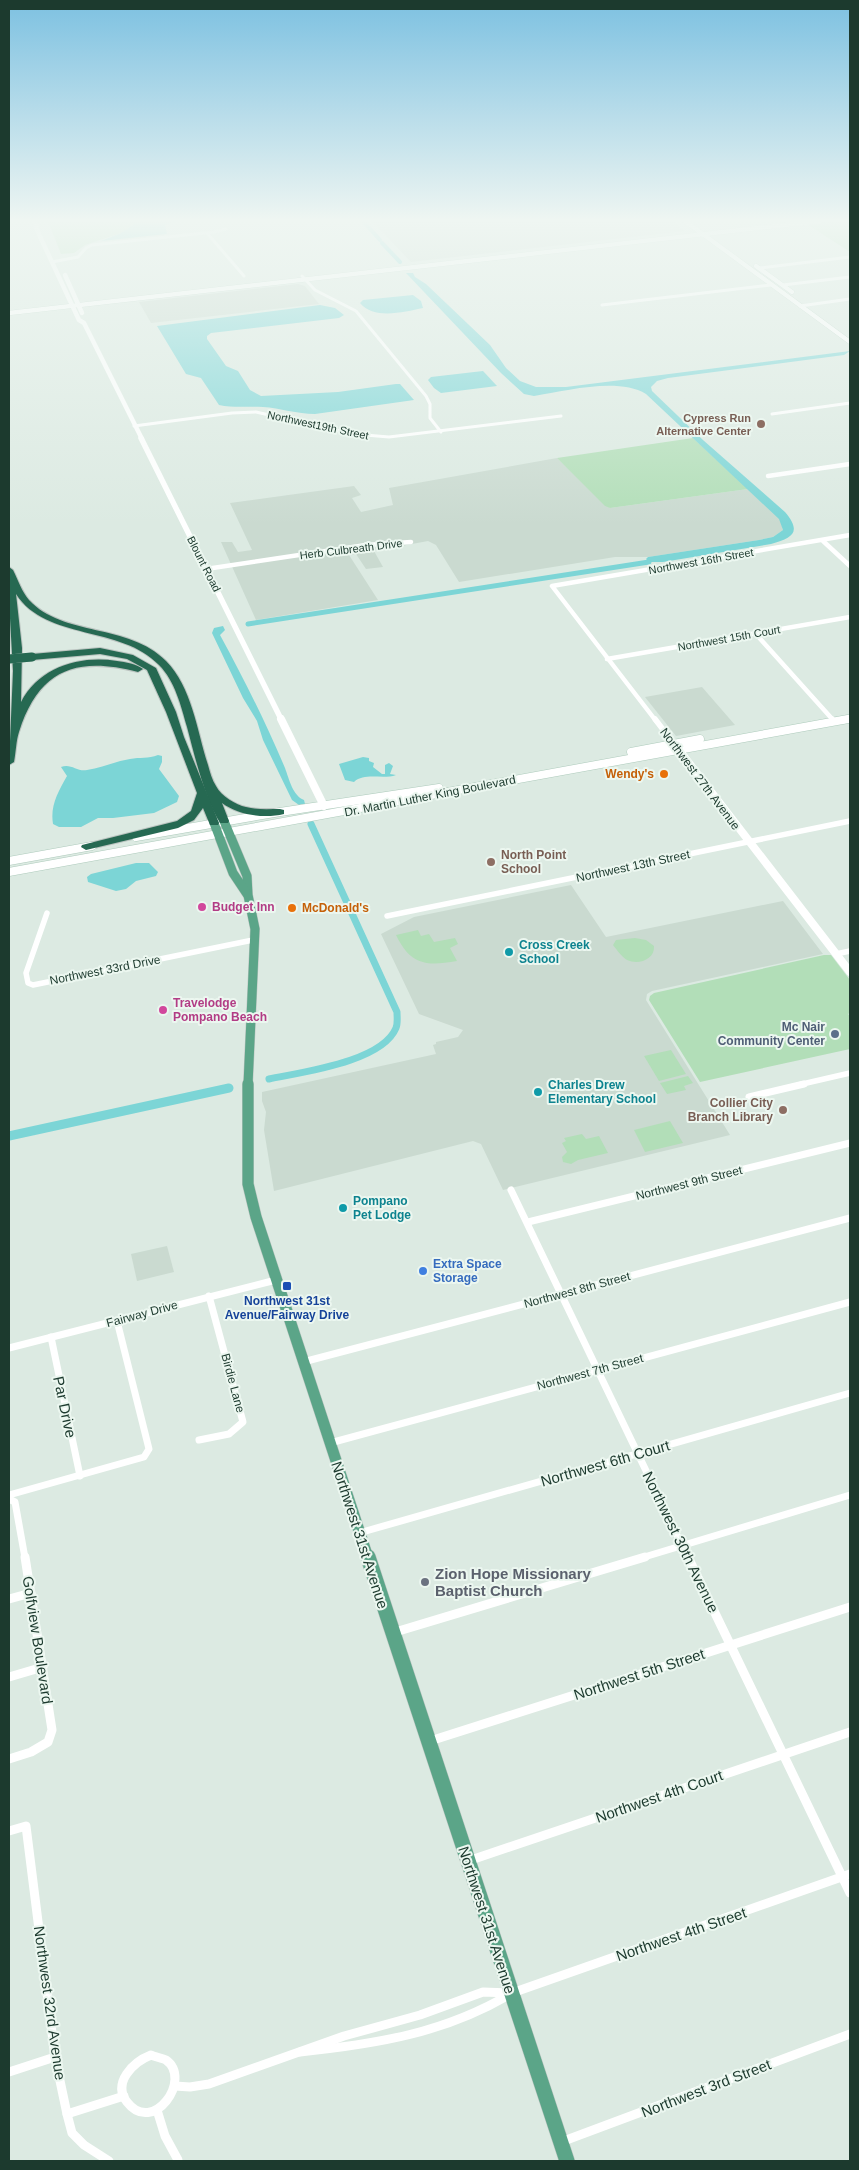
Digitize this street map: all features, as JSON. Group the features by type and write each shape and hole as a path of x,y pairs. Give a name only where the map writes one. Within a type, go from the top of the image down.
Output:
{"highway":[{"path":"9,571 17,620 19,667 15,730 9,762"},
{"path":"9,571 22,597 37,611 60,621 128,640 143,647 161,660 170,670 192,726 212,789 221,827"},
{"path":"9,657 82,648 127,651 150,660 162,671 185,726 196,740"},
{"path":"31,655 117,653 142,662 156,674 201,794 221,827"},
{"path":"15,730 31,694 43,681 55,673 70,667 109,662 126,664 150,677 170,726 179,737"},
{"path":"212,789 234,808 258,812 280,812"},
{"path":"86,847 174,826 186,821 200,807 201,794"}],"main road":[{"path":"823,322 850,342"},
{"path":"833,322 850,335"},
{"name":"Blount Road","path":"84,323 324,806"},
{"name":"Dr. Martin Luther King Boulevard","path":"504,779 536,770 850,714"},
{"name":"Dr. Martin Luther King Boulevard","path":"833,718 850,719"},
{"name":"Dr. Martin Luther King Boulevard","path":"9,872 109,853 280,812 504,779 676,746"},
{"name":"Dr. Martin Luther King Boulevard","path":"9,861 86,847 467,789"},
{"name":"Northwest 31st Avenue","path":"221,827 233,873 248,895 255,929 253,1007 247,1100 248,1184 256,1217 567,2161"}],"street":[{"path":"365,322 426,396 430,404 430,418 441,432"},
{"path":"772,414 850,403"},
{"name":"Northwest19th Street","path":"134,426 232,413 256,412 373,437 441,432 561,416"},
{"path":"768,476 850,464"},
{"name":"Northwest 16th Street","path":"552,586 850,535"},
{"path":"823,541 850,566"},
{"name":"Herb Culbreath Drive","path":"411,542 208,571 366,545 411,542"},
{"name":"Northwest 27th Avenue","path":"552,586 850,972"},
{"name":"Northwest 15th Court","path":"607,659 850,617"},
{"path":"755,633 833,718"},
{"name":"Dr. Martin Luther King Boulevard","path":"467,789 504,779"},
{"name":"Northwest 13th Street","path":"387,916 850,821"},
{"name":"Northwest 33rd Drive","path":"47,913 26,973 28,983 33,985 254,940"},
{"path":"836,954 850,951"},
{"path":"749,1097 850,1073"},
{"name":"Northwest 9th Street","path":"528,1222 850,1143"},
{"name":"Northwest 30th Avenue","path":"511,1190 730,1645 846,1875 850,1893"},
{"name":"Northwest 8th Street","path":"303,1362 850,1218"},
{"name":"Fairway Drive","path":"9,1348 276,1280"},
{"name":"Birdie Lane","path":"199,1440 231,1434 243,1422 209,1296"},
{"name":"Northwest 7th Street","path":"330,1443 850,1302"},
{"path":"9,1495 144,1457 149,1449 116,1321"},
{"name":"Par Drive","path":"51,1337 80,1476"},
{"name":"Northwest 6th Court","path":"359,1533 850,1393"},
{"path":"392,1633 850,1495"},
{"name":"Golfview Boulevard","path":"9,1499 14,1502 31,1593 52,1730 48,1742 31,1752 9,1759"},
{"path":"9,1600 31,1593"},
{"name":"Northwest 5th Street","path":"428,1741 850,1607"},
{"path":"9,1677 42,1667"},
{"name":"Northwest 4th Court","path":"468,1861 850,1732"},
{"name":"Northwest 32rd Avenue","path":"9,1831 26,1826 55,2057 72,2133 84,2145 109,2161"},
{"name":"Northwest 4th Street","path":"512,1994 846,1875"},
{"path":"175,2086 199,2086 344,2036 420,2015 483,1992 512,1994"},
{"path":"300,2052 353,2047 410,2037 488,2010 512,1994"},
{"name":"Northwest 3rd Street","path":"561,2142 850,2034"},
{"path":"151,2055 160,2056 167,2060 175,2076 175,2086 171,2096 157,2110 148,2113 133,2109 124,2096 123,2087 128,2070 134,2062 151,2055"},
{"path":"9,2072 55,2057"},
{"path":"67,2114 124,2096"},
{"path":"157,2110 165,2136 178,2160"}],"shaded area":[{"path":"557,458 610,508 748,489 780,519 783,530 773,537 759,540 648,557 615,557 459,582 436,545 428,541 374,551 383,567 366,569 356,554 349,555 378,600 256,620 221,542 232,542 238,552 252,550 230,503 354,486 361,495 352,498 361,512 393,505 389,488"},
{"path":"702,687 735,725 676,736 645,697"},
{"path":"571,885 606,937 783,901 823,954 652,991 647,994 646,1000 730,1135 503,1190 481,1144 473,1141 274,1191 264,1130 266,1112 262,1101 262,1092 436,1054 433,1045 436,1042 458,1037 463,1030 419,1014 381,934 414,917"},
{"path":"167,1246 174,1272 137,1281 131,1254"}],"green space":[{"path":"693,438 748,489 610,508 605,506 557,458"},
{"path":"418,930 421,936 429,934 434,942 455,938 458,944 450,948 457,961 428,963 414,958 408,953 396,935"},
{"path":"635,938 646,940 654,946 654,951 649,958 636,962 627,960 613,945 616,940"},
{"path":"831,955 850,980 850,1013 848,1014 850,1016 850,1049 700,1082 649,1000 650,996 654,993"},
{"path":"671,1050 686,1074 659,1081 644,1056"},
{"path":"688,1076 693,1083 684,1086 686,1090 667,1094 660,1083"},
{"path":"670,1121 683,1143 645,1152 634,1130"},
{"path":"582,1134 586,1139 599,1136 608,1153 578,1160 571,1164 563,1162 562,1157 567,1152 562,1143 566,1141 564,1138"}],"water":[{"path":"186,322 303,322 211,333 207,336 207,339 226,366 238,371 250,390 261,396 338,392 400,384 414,400 315,414 269,408 219,405 201,378 186,374 157,326"},
{"path":"453,322 466,322 490,345 506,368 520,381 536,387 566,387 850,351 844,355 668,378 657,381 651,387 652,391 703,440 785,512 794,529 790,537 771,544 663,562 649,562 646,559 648,557 759,540 773,537 783,530 779,519 646,394 621,386 607,386 534,396 524,394 501,373"},
{"path":"483,371 497,386 441,393 428,380 431,377"},
{"path":"223,626 225,630 220,635 262,718 292,787 297,795 304,800 305,804 299,805 292,800 263,740 257,721 243,698 212,633 214,628"},
{"path":"162,756 159,769 179,796 177,802 154,813 98,818 81,827 59,827 53,824 54,805 67,776 61,767 68,766 87,770 134,758"},
{"path":"363,757 369,758 369,761 374,763 373,767 382,774 385,774 385,765 389,763 393,766 390,774 396,775 363,777 354,782 345,780 339,764"},
{"path":"136,863 149,863 158,872 156,876 136,881 126,889 116,891 88,882 87,877 91,874"}],"waterway":[{"path":"248,624 649,562"},
{"path":"269,1079 320,1069 358,1057 388,1040 397,1024 397,1012 311,824"},
{"path":"9,1136 229,1088"}],"place":[{"name":"Cypress Run Alternative Center","path":"761,424"},
{"name":"Wendy's","path":"664,774"},
{"name":"North Point School","path":"491,862"},
{"name":"Budget Inn","path":"202,907"},
{"name":"McDonald's","path":"292,908"},
{"name":"Cross Creek School","path":"509,952"},
{"name":"Travelodge Pompano Beach","path":"163,1010"},
{"name":"Mc Nair Community Center","path":"835,1034"},
{"name":"Charles Drew Elementary School","path":"538,1092"},
{"name":"Collier City Branch Library","path":"783,1110"},
{"name":"Pompano Pet Lodge","path":"343,1208"},
{"name":"Extra Space Storage","path":"423,1271"},
{"name":"Northwest 31st Avenue/Fairway Drive","path":"287,1286"},
{"name":"Zion Hope Missionary Baptist Church","path":"425,1582"}]}
